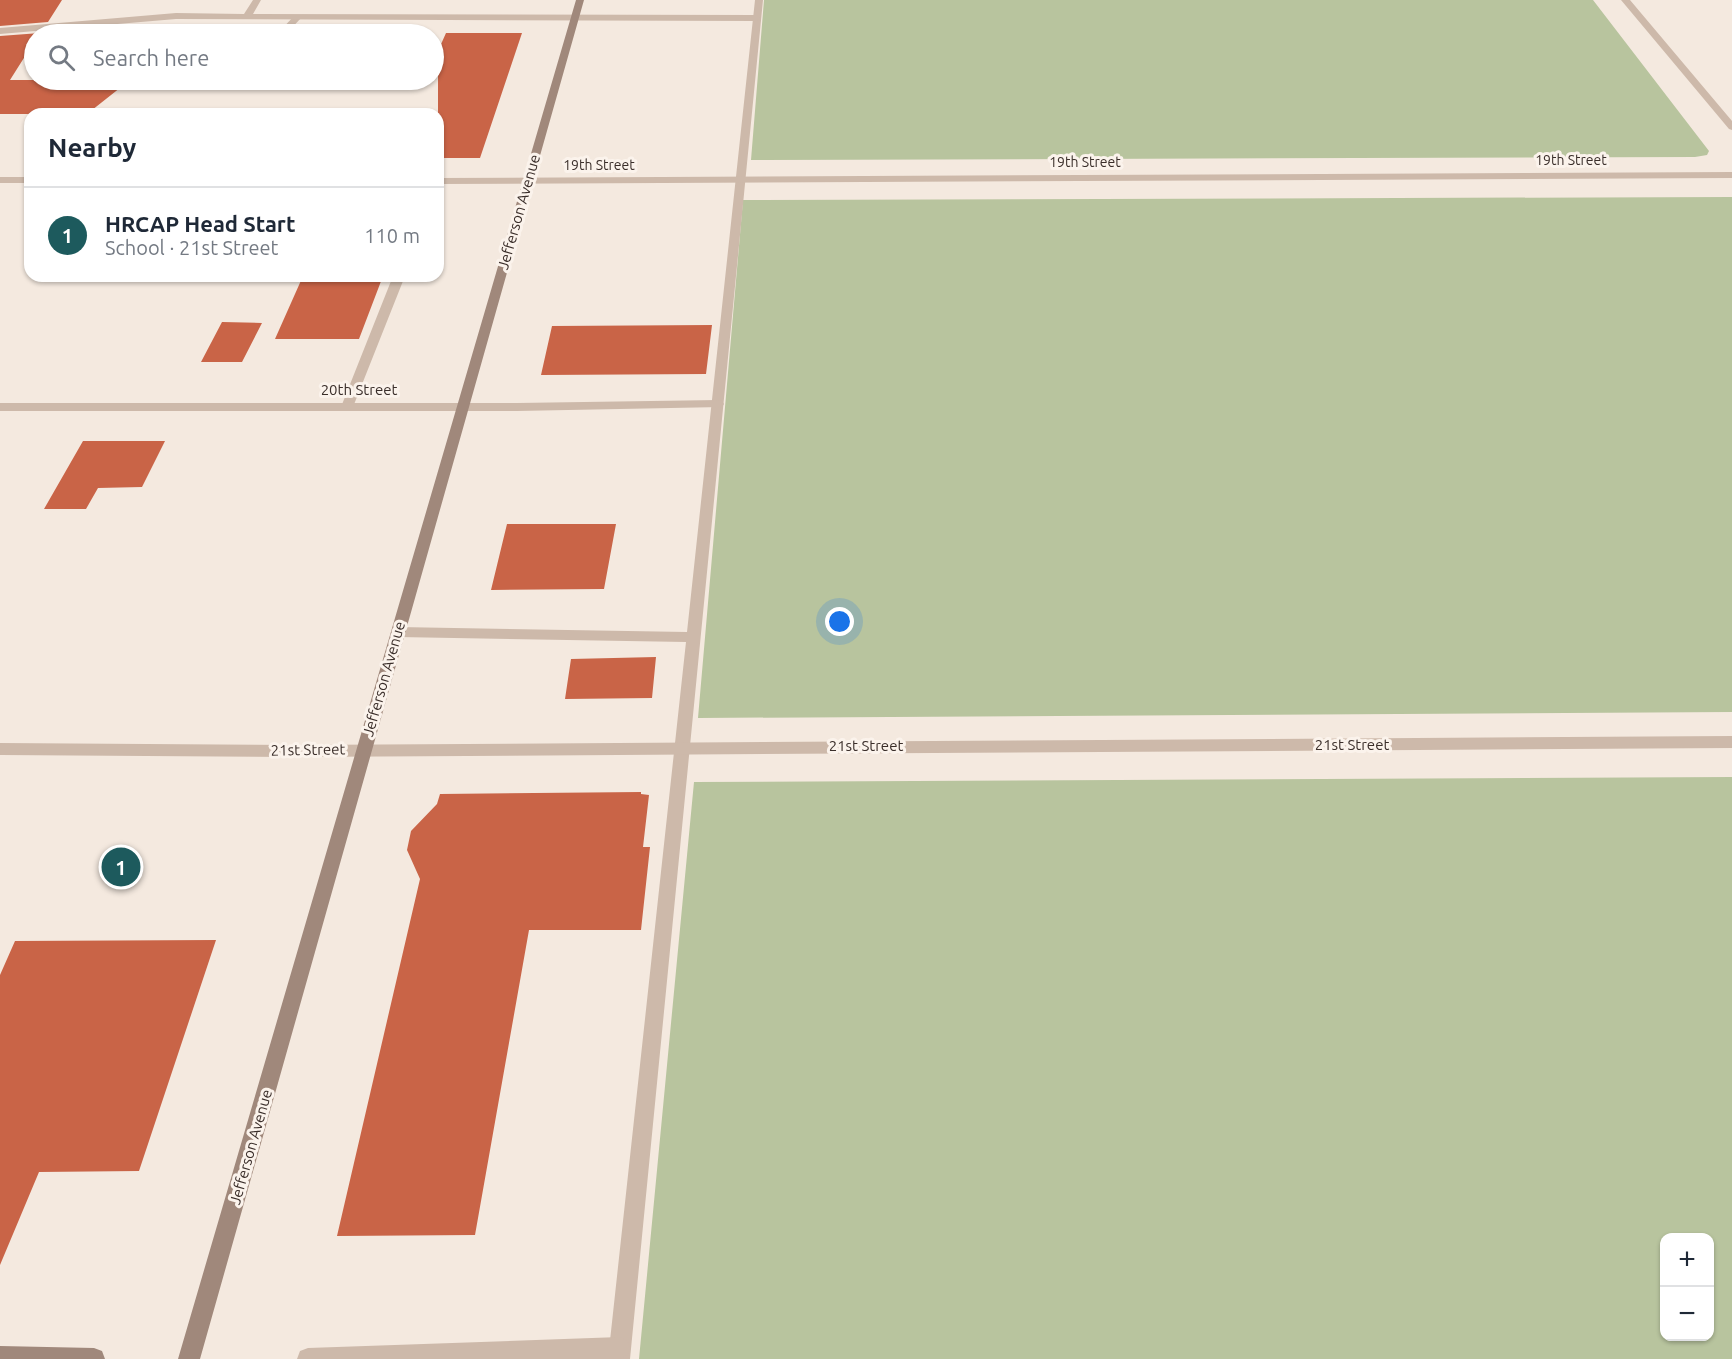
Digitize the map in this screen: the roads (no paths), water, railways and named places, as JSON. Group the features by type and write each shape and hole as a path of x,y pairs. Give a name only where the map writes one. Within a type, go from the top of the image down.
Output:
{"main road":[{"name":"Jefferson Avenue","path":"189,1359 580,0"},
{"path":"0,1357 94,1359"}],"street":[{"path":"247,16 257,0"},
{"path":"308,1359 620,1354 759,0"},
{"path":"1625,0 1732,127"},
{"path":"83,24 177,16 756,18"},
{"path":"291,24 298,17"},
{"path":"0,31 24,29"},
{"name":"19th Street","path":"444,181 1732,175"},
{"path":"0,180 24,180"},
{"path":"347,407 397,282"},
{"name":"20th Street","path":"0,407 718,404"},
{"path":"398,632 694,637"},
{"name":"21st Street","path":"0,749 364,750 1732,741"}],"place":[{"name":"HRCAP Head Start","path":"121,867"}]}
